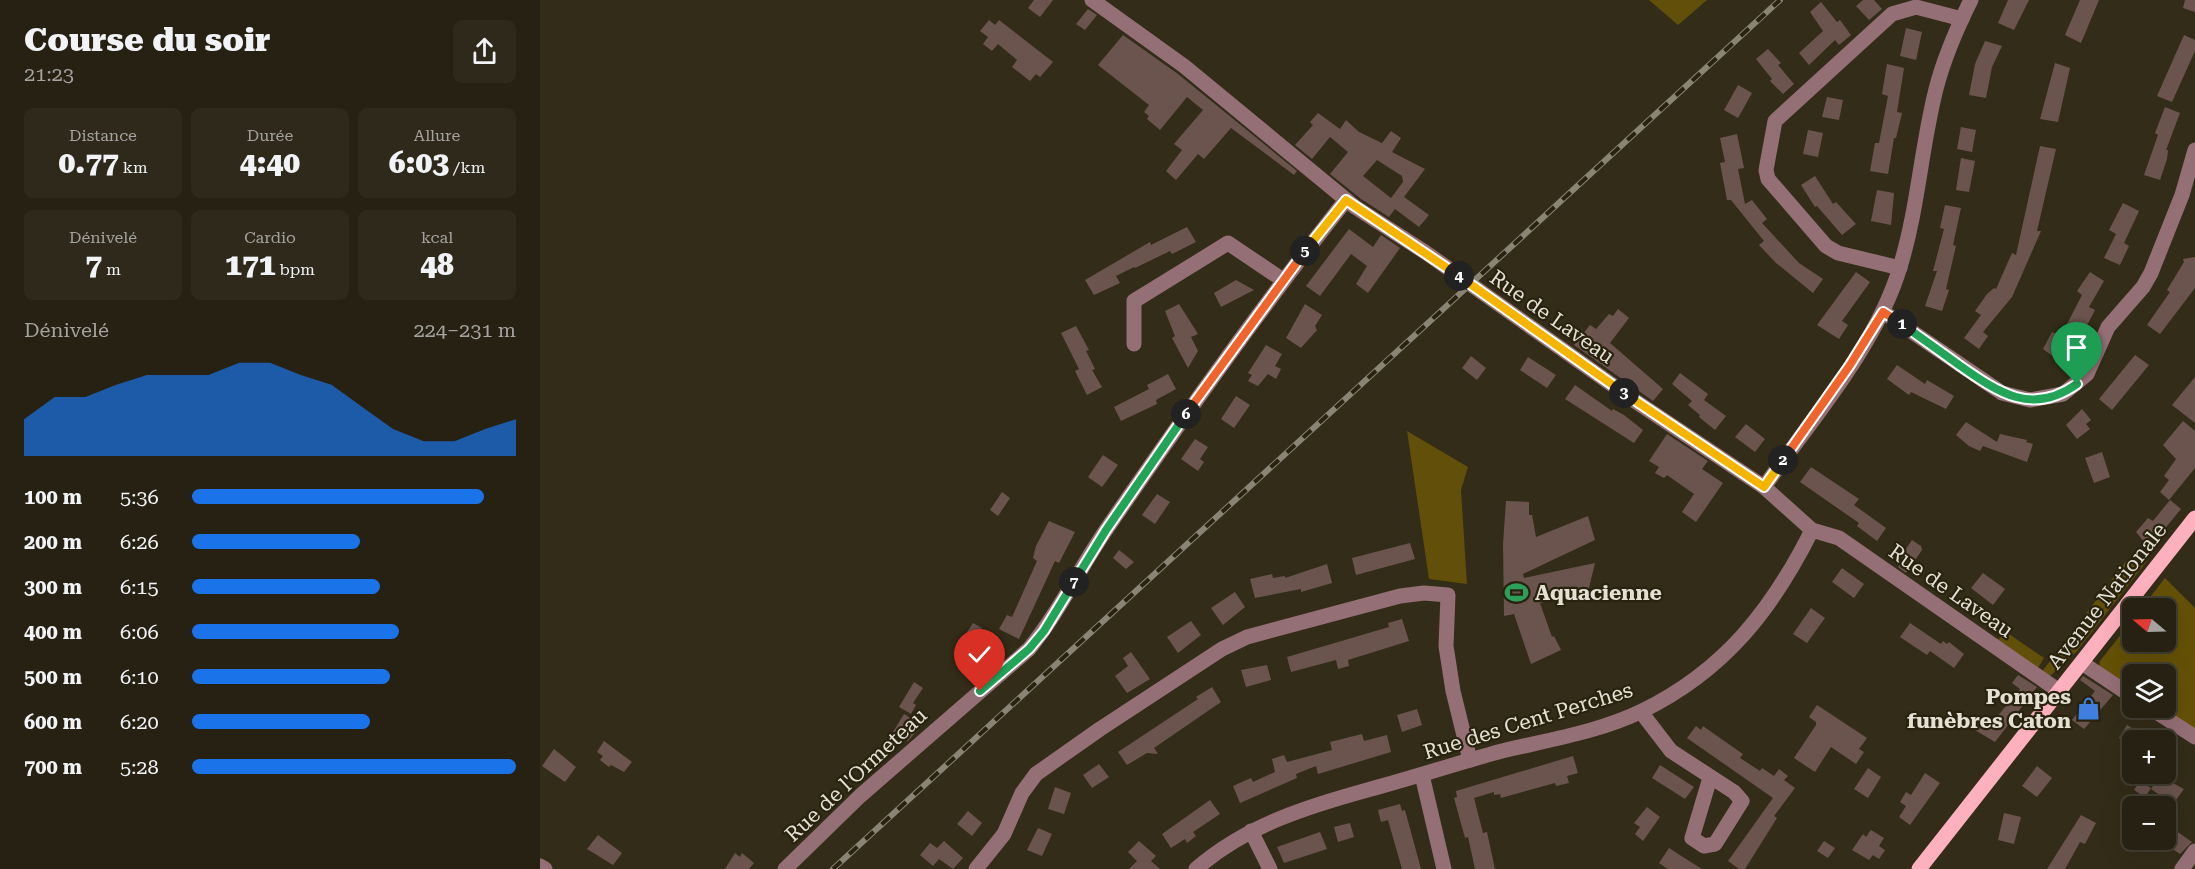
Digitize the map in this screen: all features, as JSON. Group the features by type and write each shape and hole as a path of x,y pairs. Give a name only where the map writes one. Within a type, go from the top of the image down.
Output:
{"main road":[{"name":"Avenue Nationale","path":"1919,869 2195,518"}],"street":[{"name":"Rue de Laveau","path":"1092,0 1184,66 1346,200 1425,252 1635,400 1764,487 1812,530 1839,538 2059,691"},
{"path":"1764,487 1850,365 1883,312 1900,268 1913,217 1936,89 1971,0"},
{"path":"1900,268 1838,253 1826,246 1768,179 1766,170 1775,121 1892,14 1916,7 1962,19"},
{"path":"1883,312 2002,393 2030,400 2063,394 2087,374 2108,327 2143,287 2151,273 2182,195 2195,150"},
{"name":"Rue de l'Ormeteau","path":"785,869 860,796 1029,649 1044,631 1106,530 1282,280 1346,200"},
{"path":"1134,344 1134,301 1228,243 1282,280"},
{"name":"Rue des Cent Perches","path":"1196,869 1251,831 1292,814 1470,760 1601,726 1641,712 1682,687 1723,656 1760,619 1782,588 1812,530"},
{"path":"976,869 1004,834 1022,793 1036,774 1222,649 1246,637 1400,596 1424,593 1448,595 1446,646 1453,691 1470,760"},
{"path":"2082,663 2122,690"},
{"path":"1641,712 1671,751 1710,778"},
{"path":"2166,718 2195,737"},
{"path":"1422,775 1444,869"},
{"path":"1251,831 1270,869"},
{"path":"2182,869 2195,851"},
{"path":"540,866 545,869"}],"shaded area":[{"path":"1649,0 1707,0 1678,25"},
{"path":"1407,431 1468,467 1461,490 1467,584 1429,579"},
{"path":"2141,555 2147,561 2077,651 2050,676 2041,673 2126,561"},
{"path":"2165,578 2195,608 2195,731 2176,718 2176,664 2122,664 2122,682 2099,667 2100,661 2122,633 2122,652 2176,652 2176,598 2150,598"},
{"path":"2004,634 2009,634 2044,658 2038,668 1998,640"}],"building":[{"path":"1034,0 1053,0 1040,17 1028,8"},
{"path":"1863,0 1874,0 1882,9 1869,20 1856,6"},
{"path":"2008,0 2029,0 2014,30 1998,23"},
{"path":"2080,0 2099,0 2081,43 2065,35"},
{"path":"2185,0 2195,0 2195,12 2183,8"},
{"path":"1821,2 1837,22 1840,20 1851,35 1839,45 1835,40 1809,65 1799,53 1823,31 1810,12"},
{"path":"1088,9 1097,15 1085,30 1076,24"},
{"path":"989,20 995,25 999,20 1053,62 1040,77 1036,74 1030,81 1012,67 1017,60 998,44 992,51 983,44 988,37 980,31"},
{"path":"1906,28 1922,32 1916,60 1900,56"},
{"path":"1123,35 1178,74 1297,171 1294,175 1231,128 1204,159 1198,154 1176,180 1166,171 1182,150 1174,144 1203,110 1187,97 1160,130 1147,119 1149,116 1144,112 1149,105 1098,65"},
{"path":"2184,35 2195,40 2195,51 2172,102 2157,96"},
{"path":"1985,41 2002,46 1992,67 1986,98 1969,95 1975,64"},
{"path":"1768,49 1781,63 1778,65 1794,84 1783,94 1770,81 1772,79 1756,59"},
{"path":"2055,63 2070,68 2058,122 2040,119"},
{"path":"1887,64 1904,68 1897,112 1902,113 1896,138 1894,138 1888,174 1870,171 1875,143 1879,143 1888,96 1882,94"},
{"path":"1738,85 1752,93 1738,118 1724,110"},
{"path":"1827,97 1843,100 1839,120 1822,117"},
{"path":"2165,107 2180,113 2166,150 2168,150 2167,159 2160,180 2144,175 2158,135 2155,133"},
{"path":"1318,113 1340,129 1346,120 1359,132 1382,143 1391,131 1401,138 1392,152 1425,169 1404,197 1429,215 1419,227 1395,209 1389,217 1361,199 1330,174 1348,152 1330,137 1312,159 1295,145 1313,125 1310,122","holes":["1377,160 1402,176 1403,182 1391,198 1363,176"]},
{"path":"1961,127 1976,130 1972,152 1957,149"},
{"path":"1808,130 1823,133 1818,157 1803,154"},
{"path":"1737,134 1744,168 1738,169 1745,204 1752,200 1767,219 1762,223 1799,263 1823,279 1813,293 1776,263 1759,245 1764,241 1731,200 1727,200 1720,163 1725,162 1720,138"},
{"path":"2040,146 2056,149 2037,231 2041,231 2012,297 1983,332 1988,336 1979,349 1964,338 1981,315 1975,311 1987,294 1994,288 1996,289 2012,253 2016,255"},
{"path":"1961,158 1975,161 1969,192 1956,190"},
{"path":"1815,176 1833,204 1836,202 1856,224 1842,235 1817,206 1815,207 1801,185"},
{"path":"1877,190 1894,193 1891,225 1871,221"},
{"path":"2123,203 2139,211 2124,243 2129,246 2120,265 2104,258 2116,234 2109,230"},
{"path":"1945,205 1961,208 1953,245 1956,246 1946,289 1949,290 1942,311 1925,306 1937,271 1933,271 1944,229 1940,228"},
{"path":"1187,227 1196,242 1172,254 1170,251 1116,276 1120,283 1094,295 1085,280 1150,242 1151,245"},
{"path":"1349,229 1373,247 1381,235 1400,248 1368,293 1356,284 1367,266 1351,254 1320,296 1306,286"},
{"path":"2195,257 2195,288 2160,334 2147,325 2170,292 2167,290 2184,262 2183,259"},
{"path":"1856,272 1870,282 1842,321 1848,325 1839,339 1817,325"},
{"path":"2090,272 2104,281 2089,307 2095,310 2081,337 2065,328 2082,295 2077,291"},
{"path":"1236,280 1254,290 1221,307 1214,293"},
{"path":"1179,304 1198,334 1191,337 1198,351 1188,368 1172,338 1175,336 1165,311"},
{"path":"1305,304 1322,315 1315,326 1317,330 1301,348 1286,338"},
{"path":"1618,309 1629,318 1610,343 1663,389 1653,401 1574,345 1590,325 1596,329 1609,314 1613,316"},
{"path":"1076,326 1089,350 1086,351 1095,369 1092,370 1102,387 1087,395 1075,371 1079,369 1061,333"},
{"path":"2052,332 2068,340 2058,360 2043,349"},
{"path":"1266,345 1282,354 1275,366 1281,369 1276,379 1268,374 1258,386 1248,381 1252,375 1248,373"},
{"path":"2135,355 2149,365 2112,410 2099,399"},
{"path":"1471,356 1486,368 1477,380 1462,368"},
{"path":"1528,357 1556,375 1547,388 1520,370"},
{"path":"1897,365 1925,384 1927,380 1954,396 1946,409 1911,392 1909,395 1887,379"},
{"path":"1680,373 1708,394 1704,400 1726,416 1715,430 1688,405 1692,401 1672,384"},
{"path":"1168,374 1176,389 1156,400 1157,404 1121,421 1114,407 1149,389 1147,385"},
{"path":"2195,377 2195,423 2172,405"},
{"path":"1575,385 1612,411 1613,409 1624,415 1643,430 1634,443 1565,399"},
{"path":"1236,396 1250,405 1234,428 1221,419"},
{"path":"2082,409 2091,420 2086,424 2090,429 2077,439 2066,425"},
{"path":"2183,421 2195,431 2195,468 2169,500 2160,492 2169,480 2164,476 2176,459 2163,445"},
{"path":"1966,422 1997,442 2000,434 2027,440 2026,442 2033,444 2027,462 1983,446 1980,451 1969,446 1956,435"},
{"path":"1746,424 1765,439 1755,452 1735,437"},
{"path":"1667,434 1708,461 1702,469 1723,483 1696,522 1682,512 1694,494 1667,475 1664,478 1655,473 1659,467 1649,461"},
{"path":"1195,439 1208,447 1200,459 1204,462 1198,471 1181,459"},
{"path":"2102,452 2110,477 2094,483 2085,458"},
{"path":"1103,455 1118,465 1102,487 1088,477"},
{"path":"1811,467 1859,499 1854,505 1886,528 1877,541 1857,526 1859,523 1800,482"},
{"path":"1002,492 1010,498 998,516 990,510"},
{"path":"1157,494 1170,502 1155,524 1142,515"},
{"path":"2170,500 2181,509 2149,548 2136,532 2148,518 2153,521"},
{"path":"1506,501 1529,502 1529,515 1532,515 1536,537 1588,516 1595,540 1523,574 1524,578 1595,563 1588,592 1540,603 1552,637 1554,636 1561,650 1531,664 1514,614 1504,616 1503,544"},
{"path":"1049,521 1075,532 1059,563 1055,561 1019,639 999,629 1007,615 1012,617 1037,561 1033,558 1036,546"},
{"path":"1912,540 1921,546 1922,550 1906,573 1898,567 1903,559 1901,556"},
{"path":"1410,543 1415,559 1356,575 1352,558"},
{"path":"1119,550 1134,562 1126,569 1113,558"},
{"path":"1327,564 1332,583 1301,592 1301,589 1255,598 1250,579 1272,574 1273,578 1285,576 1285,578"},
{"path":"1842,568 1864,584 1854,598 1832,582"},
{"path":"1983,573 2005,589 1993,605 1971,588"},
{"path":"1235,592 1245,607 1223,625 1211,608"},
{"path":"1811,608 1825,618 1807,643 1793,634"},
{"path":"1402,619 1409,641 1348,660 1349,666 1338,669 1336,660 1291,672 1287,657 1389,627 1388,623"},
{"path":"1191,621 1201,635 1178,653 1167,637"},
{"path":"973,623 982,628 976,637 967,632"},
{"path":"1910,623 1941,644 1943,641 1947,644 1949,642 1964,654 1954,668 1930,651 1927,655 1900,637"},
{"path":"1131,652 1150,679 1127,693 1115,676 1128,666 1123,658"},
{"path":"1267,665 1271,680 1246,687 1241,670"},
{"path":"2018,675 2037,687 1995,742 1963,723 1970,715 1984,723 1986,720 1991,724 2020,689 2012,683"},
{"path":"2083,676 2113,695 2084,729 2072,720 2095,691 2080,680"},
{"path":"914,682 923,688 913,703 916,705 911,714 899,707"},
{"path":"1212,687 1221,702 1154,748 1158,754 1147,753 1127,765 1118,752 1198,699 1196,697"},
{"path":"1817,705 1867,738 1859,749 1864,752 1856,764 1831,747 1815,772 1794,758 1816,725 1816,722 1809,717"},
{"path":"1417,709 1422,725 1402,732 1397,715"},
{"path":"904,714 922,725 908,741 893,732"},
{"path":"2127,725 2135,730 2124,730"},
{"path":"1696,726 1701,730 1703,726 1743,754 1740,758 1760,771 1762,768 1774,776 1779,769 1788,776 1784,780 1795,788 1774,816 1777,818 1745,869 1739,869 1728,861 1773,798 1687,738"},
{"path":"1362,734 1364,741 1387,735 1391,752 1318,774 1316,766 1296,774 1297,778 1240,803 1233,786 1251,778 1253,782 1275,772 1272,759 1284,755 1287,762 1332,750 1330,742"},
{"path":"604,741 632,762 624,772 611,765 609,767 600,760 603,756 597,752"},
{"path":"554,749 576,767 565,782 542,766"},
{"path":"1573,756 1578,773 1567,776 1569,783 1556,786 1555,783 1501,798 1500,794 1494,795 1494,792 1474,798 1483,833 1487,832 1495,869 1475,869 1468,837 1465,838 1454,798 1457,797 1456,791"},
{"path":"1099,764 1109,777 1092,788 1083,775"},
{"path":"1660,765 1694,787 1685,799 1652,778"},
{"path":"2037,766 2052,778 2037,797 2022,786"},
{"path":"1868,768 1881,777 1868,798 1854,789"},
{"path":"1925,773 1940,783 1910,825 1899,817 1906,806 1900,802 1906,792 1911,795"},
{"path":"2138,784 2145,784 2151,788 2146,796 2134,790"},
{"path":"2154,784 2175,784 2184,789 2176,800 2176,796 2161,796 2151,789"},
{"path":"1055,787 1071,793 1064,814 1048,809"},
{"path":"1210,800 1220,814 1193,832 1196,836 1187,843 1185,839 1171,848 1162,834"},
{"path":"1400,804 1402,811 1405,810 1421,869 1402,869 1388,820 1381,822 1378,810"},
{"path":"1647,807 1660,817 1643,841 1635,834 1640,827 1634,823"},
{"path":"968,811 982,823 972,836 957,824"},
{"path":"2004,813 2021,817 2014,844 1998,840"},
{"path":"2081,815 2096,823 2085,844 2080,842 2065,869 2047,869"},
{"path":"1350,823 1354,837 1338,842 1334,827"},
{"path":"1038,828 1052,834 1042,856 1027,850"},
{"path":"1871,830 1884,838 1879,846 1885,850 1879,859 1873,855 1869,860 1852,850 1863,834 1866,837"},
{"path":"2176,831 2192,842 2180,854 2174,850 2176,850"},
{"path":"1320,832 1327,849 1284,863 1277,847"},
{"path":"598,835 622,853 613,865 587,849"},
{"path":"944,841 963,858 953,869 939,859 933,866 920,855 930,843 937,848"},
{"path":"1139,841 1156,856 1151,861 1160,869 1129,869 1137,861 1128,852"},
{"path":"1824,841 1835,848 1828,858 1817,851"},
{"path":"1669,848 1702,869 1668,869 1659,863"},
{"path":"735,853 740,857 742,853 754,863 749,869 725,869"}],"railway":[{"path":"833,869 1780,0"}],"place":[{"name":"Aquacienne","path":"1517,593"},
{"name":"Pompes funèbres Caton","path":"2089,709"}],"route":[{"path":"980,691 1029,649 1044,631 1106,530 1209,382 1274,290 1346,200 1425,252 1635,400 1764,487 1850,365 1883,312 2002,393 2030,400 2044,399 2063,394 2077,384"}]}
